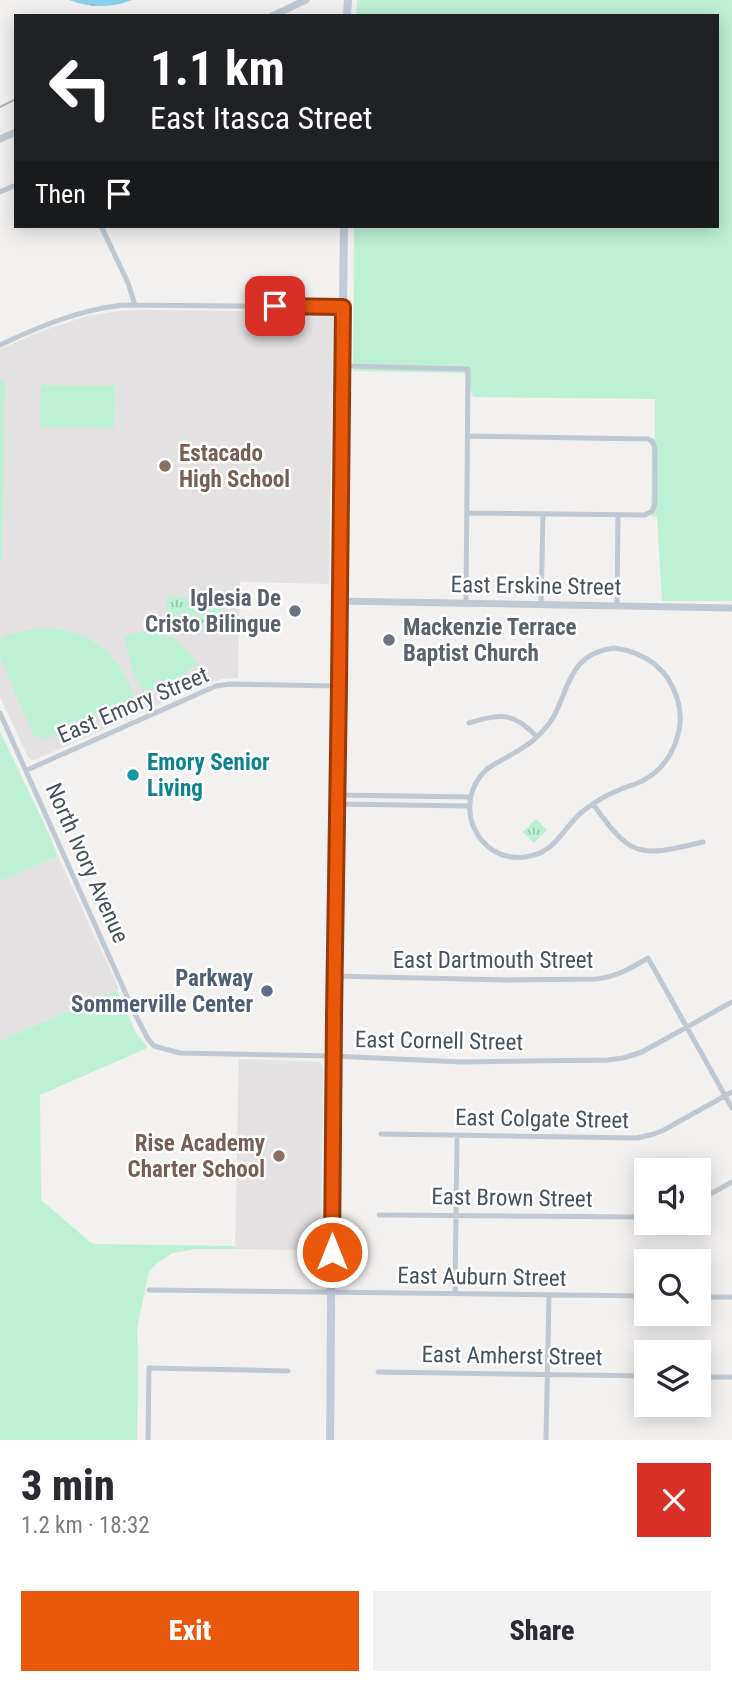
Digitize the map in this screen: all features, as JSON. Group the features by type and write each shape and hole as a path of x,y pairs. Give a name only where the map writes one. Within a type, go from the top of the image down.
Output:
{"main road":[{"path":"330,1440 344,228"}],"street":[{"path":"276,14 306,0"},
{"path":"102,228 128,283 135,305"},
{"path":"0,345 73,314 106,307 343,307"},
{"path":"342,366 468,369 466,604"},
{"path":"467,513 645,515 652,511 655,503 655,448 652,441 468,436"},
{"path":"541,605 543,514"},
{"path":"617,607 618,514"},
{"name":"East Erskine Street","path":"339,601 732,608"},
{"path":"607,649 620,649 640,655 662,669 680,706 680,722 673,748 661,766 645,780 617,790 593,804 575,818 549,848 520,858 502,855 485,844 473,826 469,806 472,789 484,771 519,752 537,737 551,722 571,675 591,655 607,649"},
{"name":"East Emory Street","path":"27,770 216,686 339,686"},
{"name":"North Ivory Avenue","path":"0,713 124,989"},
{"path":"468,723 491,716 510,717 525,724 537,737"},
{"path":"336,800 470,797"},
{"path":"336,800 469,806"},
{"path":"593,804 616,835 642,851 659,852 703,842"},
{"name":"East Dartmouth Street","path":"334,976 596,979 620,974 648,958 687,1027"},
{"name":"East Cornell Street","path":"124,989 148,1039 154,1046 172,1052 461,1062 616,1059 642,1052 732,1002"},
{"path":"687,1027 732,1108"},
{"name":"East Colgate Street","path":"382,1134 645,1137 664,1130 732,1092"},
{"path":"455,1294 457,1136"},
{"path":"711,1194 732,1182"},
{"name":"East Brown Street","path":"379,1215 634,1217"},
{"name":"East Auburn Street","path":"149,1290 634,1296"},
{"path":"546,1440 548,1295"},
{"path":"711,1297 732,1297"},
{"path":"148,1440 149,1368 288,1371"},
{"name":"East Amherst Street","path":"377,1372 634,1376"},
{"path":"711,1377 732,1377"}],"shaded area":[{"name":"Estacado High School","path":"144,310 331,314 329,584 240,582 238,678 202,685 32,760 28,757 0,697 0,349 87,316"},
{"path":"58,856 119,989 0,1041 0,881"},
{"name":"Rise Academy Charter School","path":"239,1059 319,1062 323,1066 321,1250 235,1249"}],"green space":[{"path":"357,0 732,0 732,601 662,601 657,517 651,516 655,399 473,397 464,373 353,371 354,228 719,228 719,14 356,14"},
{"path":"0,379 5,379 2,559 0,559"},
{"path":"41,385 115,386 114,428 40,427"},
{"path":"167,597 221,598 221,629 167,629"},
{"path":"39,628 73,633 100,646 120,668 136,698 45,740 33,735 0,657 0,640 7,635"},
{"path":"149,631 177,641 197,664 171,684 150,691 141,688 132,670 124,638 133,633"},
{"path":"0,731 58,856 0,881"},
{"path":"536,819 547,830 534,843 523,832"},
{"path":"117,990 136,1033 147,1046 40,1095 41,1200 90,1242 96,1244 235,1246 235,1249 196,1249 173,1253 149,1272 137,1328 137,1440 0,1440 0,1041"}],"water":[{"path":"69,0 132,0 101,6"}],"railway":[{"path":"0,107 14,100"}],"place":[{"name":"Estacado High School","path":"165,466"},
{"name":"Iglesia De Cristo Bilingue","path":"295,611"},
{"name":"Mackenzie Terrace Baptist Church","path":"389,640"},
{"name":"Emory Senior Living","path":"133,775"},
{"name":"Parkway Sommerville Center","path":"267,991"},
{"name":"Rise Academy Charter School","path":"279,1156"}],"route":[{"path":"275,306 343,307 332,1252"}]}
